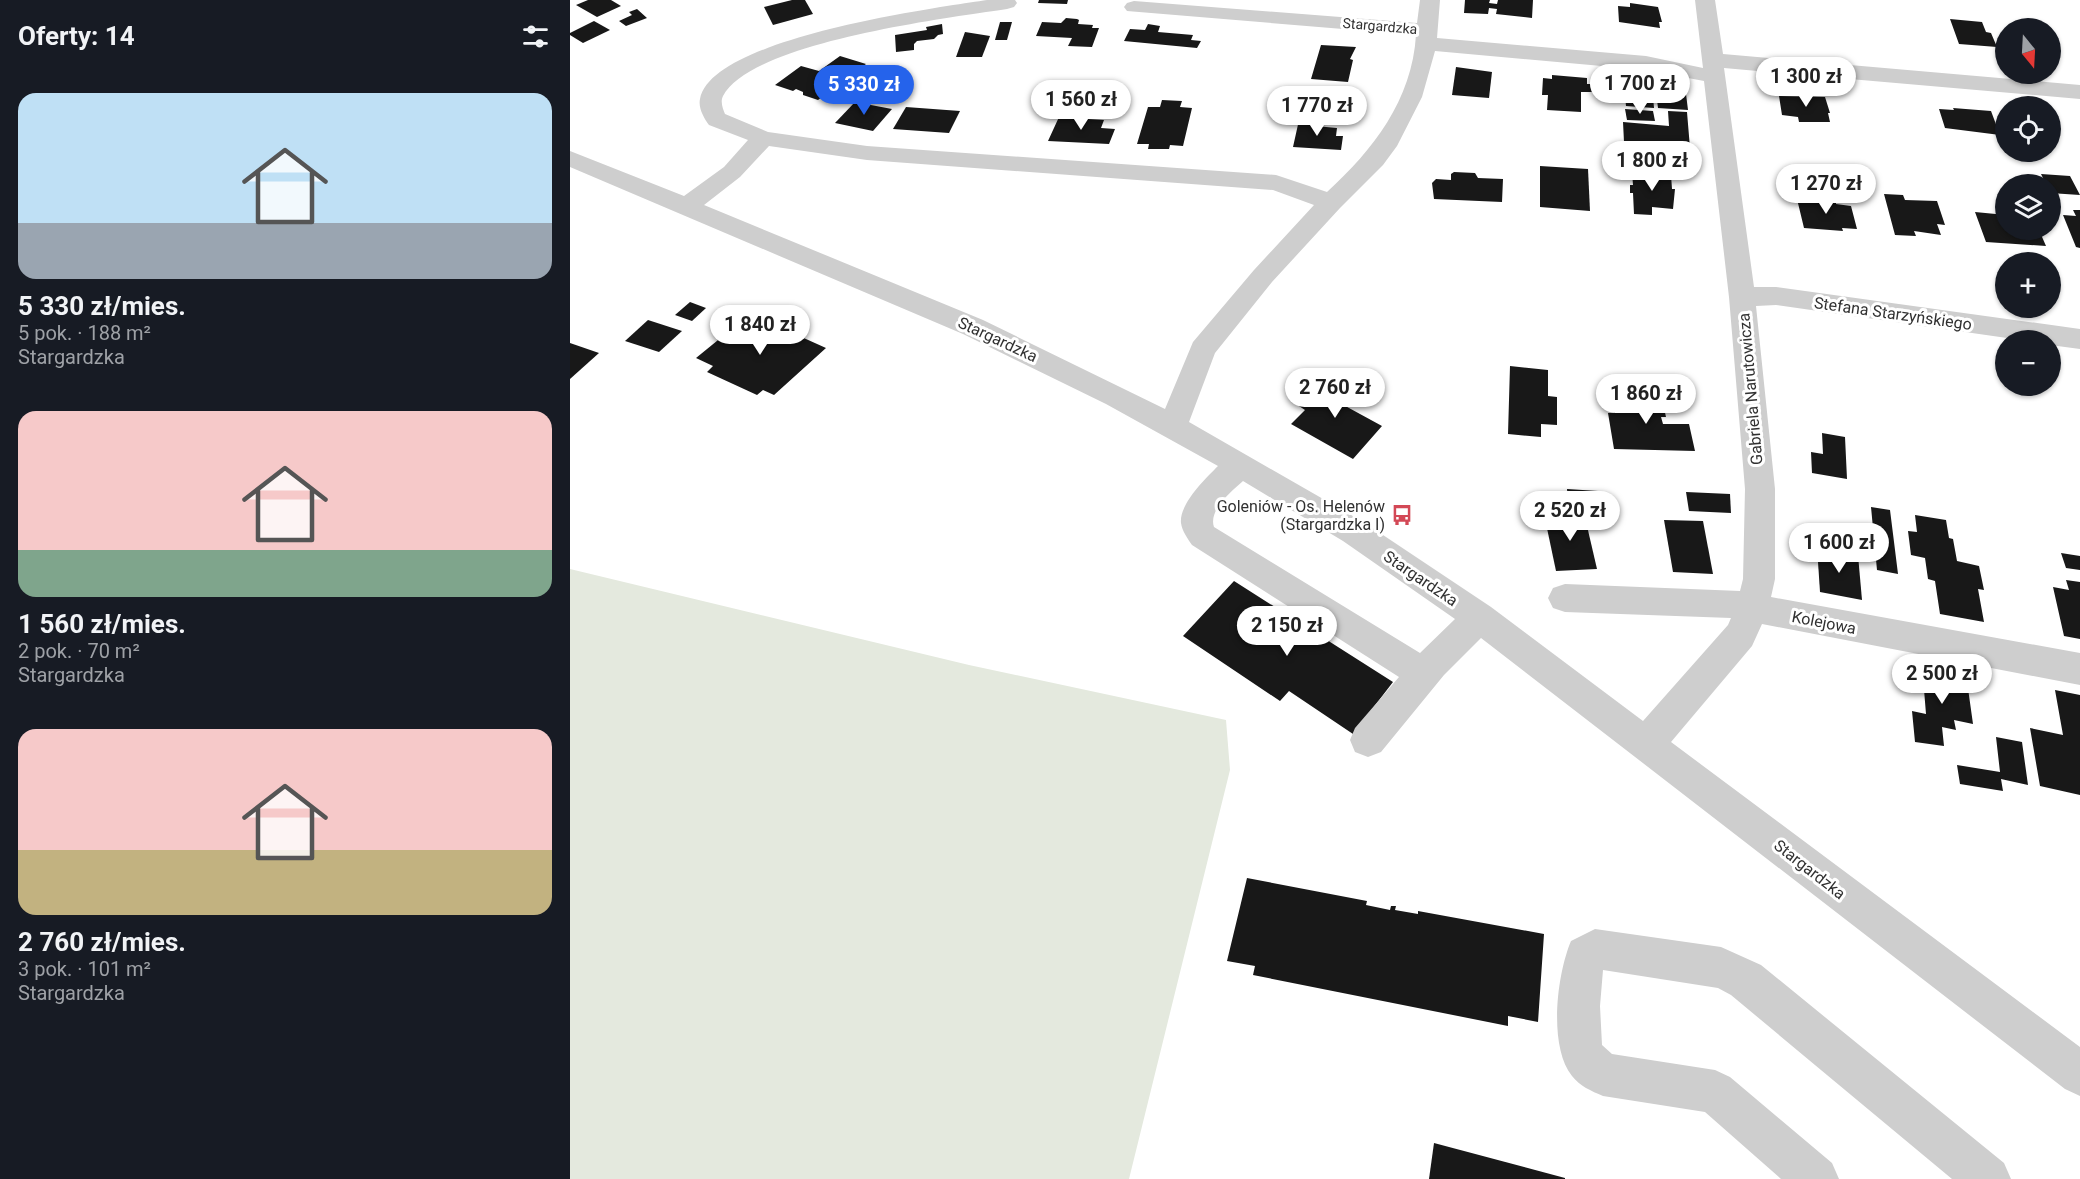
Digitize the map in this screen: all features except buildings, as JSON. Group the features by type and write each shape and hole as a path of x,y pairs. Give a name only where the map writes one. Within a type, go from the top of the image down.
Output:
{"street":[{"path":"1430,0 1426,37 1714,69 2080,92"},
{"name":"Gabriela Narutowicza","path":"1647,743 1740,635 1752,608 1759,579 1760,489 1742,297 1705,0"},
{"path":"1007,3 845,33 768,55 742,67 724,80 712,95 711,108 717,120 763,138 867,153 1276,183 1331,202"},
{"name":"Stargardzka","path":"1134,7 1426,37 1407,109 1393,136 1373,163 1331,202 1270,268 1203,348 1173,427"},
{"path":"687,206 732,171 763,138"},
{"name":"Stargardzka","path":"570,158 973,327 1102,389 1173,427 1354,532 1479,617 2080,1074"},
{"name":"Stefana Starzyńskiego","path":"1742,297 1776,296 2080,339"},
{"path":"1240,464 1208,499 1197,517 1197,526 1203,536 1424,674"},
{"name":"Kolejowa","path":"1565,598 1728,603 2080,669"},
{"path":"1368,740 1424,674 1479,617"},
{"path":"1816,1179 1715,1092 1603,1074 1591,1066 1583,1054 1580,1040 1582,969 1585,955 1595,949 1611,950 1721,968 1746,980 1988,1179"}],"shaded area":[{"path":"570,569 969,665 1226,720 1230,770 1129,1179 570,1179"}],"place":[{"name":"Goleniów - Os. Helenów (Stargardzka I)","path":"1402,515"}]}
